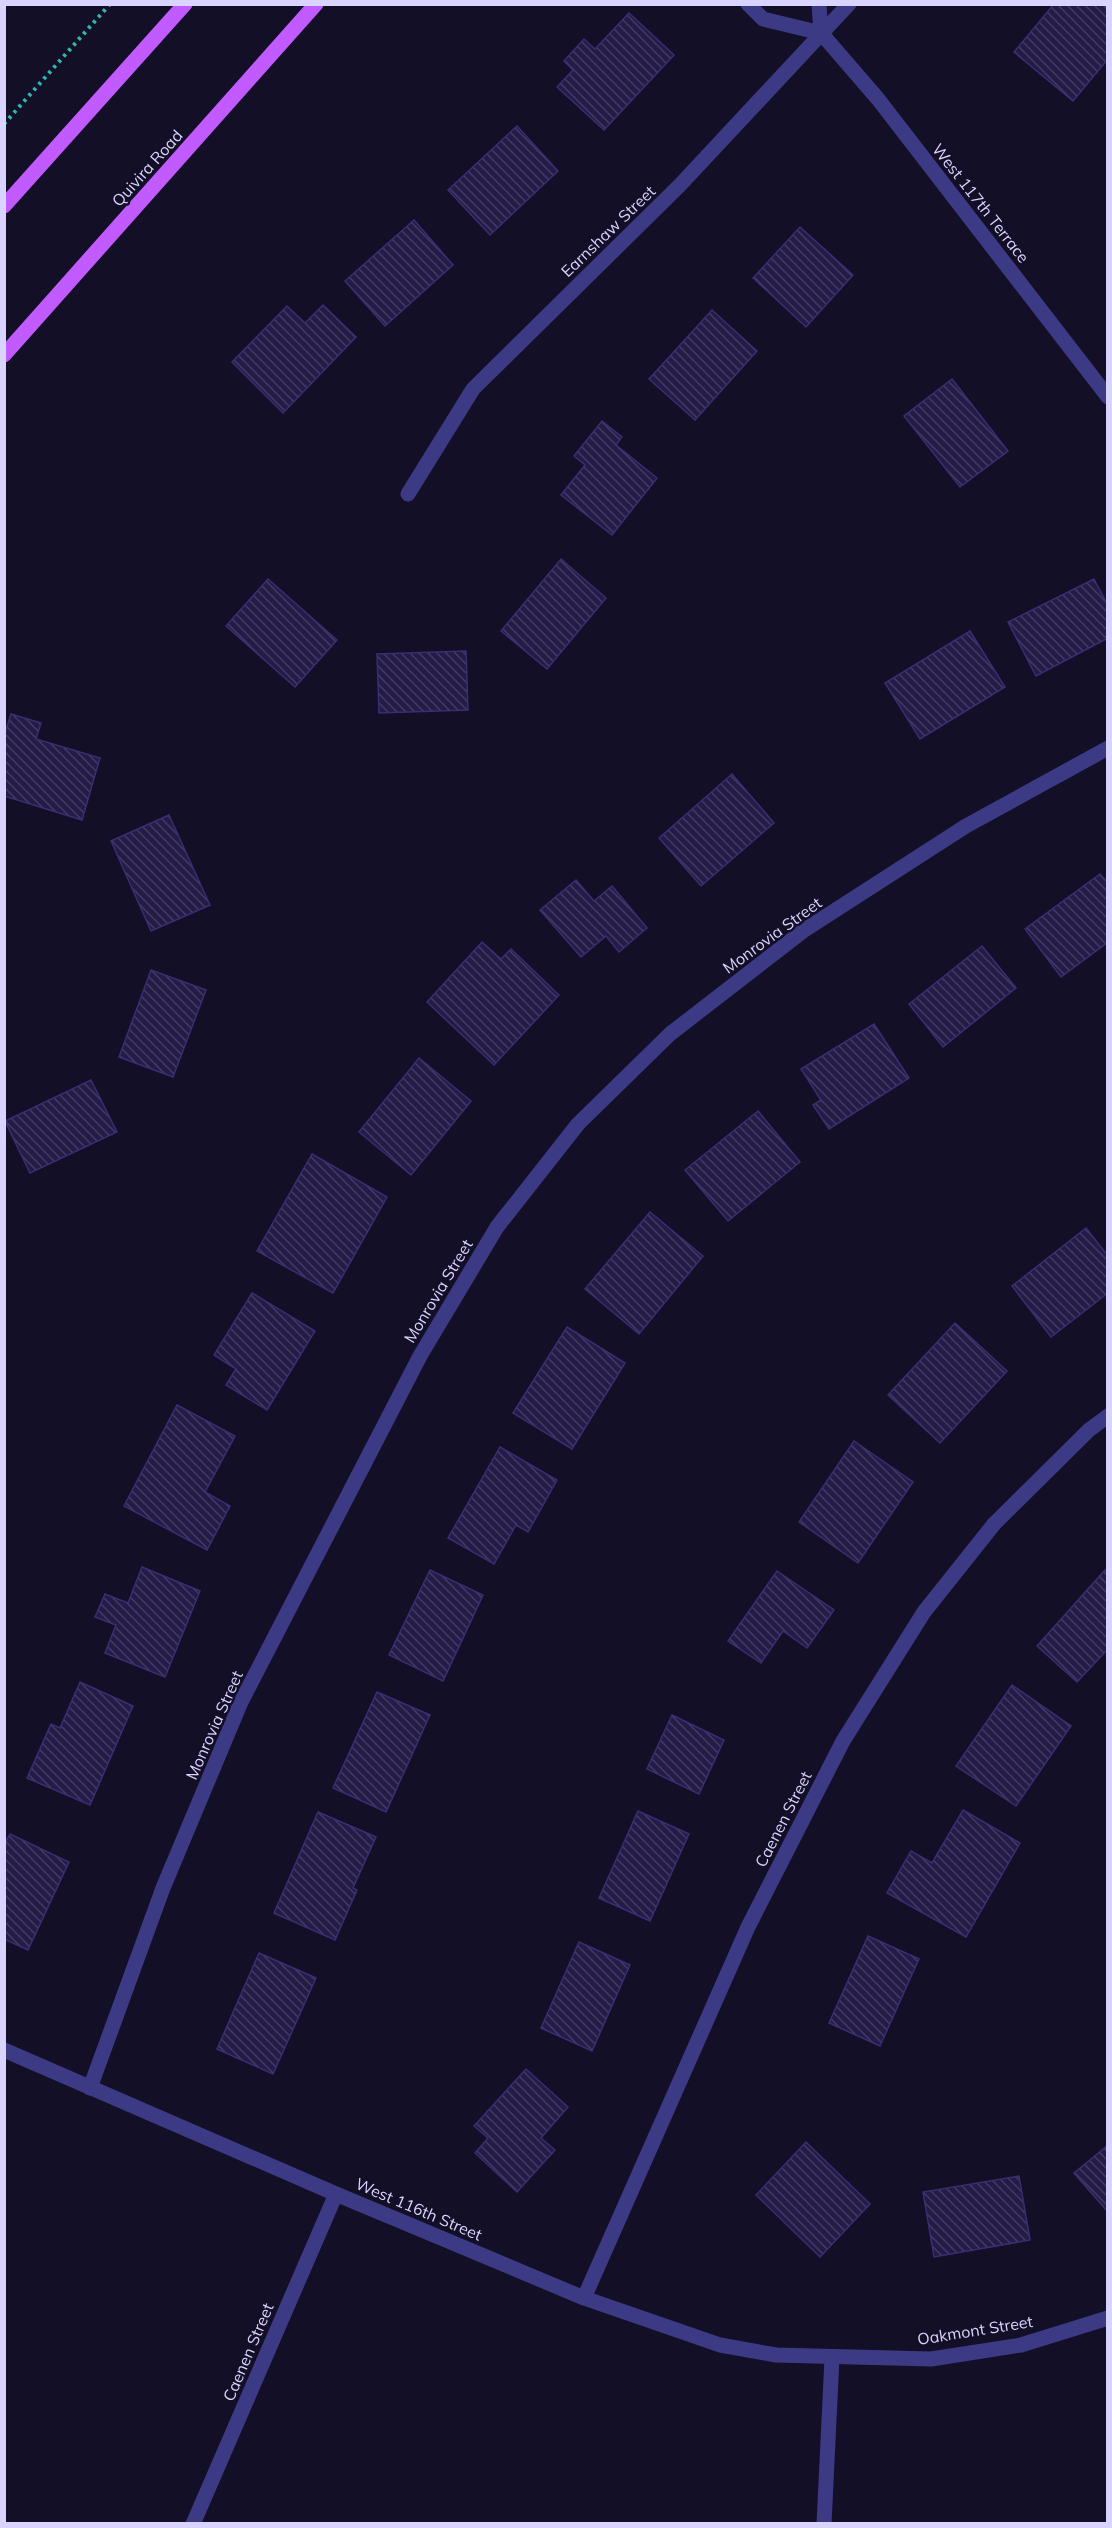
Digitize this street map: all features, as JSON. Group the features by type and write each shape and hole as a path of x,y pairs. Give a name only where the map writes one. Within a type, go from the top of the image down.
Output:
{"main road":[{"path":"4,206 185,4"},
{"name":"Quivira Road","path":"4,355 316,4"}],"street":[{"path":"748,4 763,19 821,33 819,4"},
{"name":"Earnshaw Street","path":"408,494 473,389 680,185 774,88 849,4"},
{"name":"West 117th Terrace","path":"821,33 878,99 1107,398"},
{"name":"Monrovia Street","path":"90,2088 164,1888 241,1702 420,1356 497,1227 578,1124 670,1034 812,925 966,826 1107,748"},
{"name":"Caenen Street","path":"584,2298 748,1927 843,1741 924,1612 994,1524 1089,1430 1107,1416"},
{"name":"West 116th Street","path":"4,2050 336,2194 584,2298 720,2345 776,2355 832,2358"},
{"name":"Caenen Street","path":"194,2523 336,2194"},
{"name":"Oakmont Street","path":"832,2358 931,2359 1021,2344 1107,2319"},
{"path":"824,2523 832,2358"}],"path":[{"path":"4,124 110,4"}],"building":[{"path":"1054,4 1108,4 1108,59 1073,101 1014,52"},
{"path":"629,13 674,55 604,130 557,87 573,70 564,61 584,39 595,49"},
{"path":"517,126 558,171 490,235 448,190"},
{"path":"414,220 453,265 385,326 345,281"},
{"path":"800,227 853,275 806,327 753,278"},
{"path":"323,305 356,337 283,413 232,362 287,306 305,323"},
{"path":"712,310 757,351 695,420 649,379"},
{"path":"952,379 1008,451 960,487 904,416"},
{"path":"602,421 622,437 616,445 657,478 612,535 561,495 585,465 574,456"},
{"path":"561,559 606,598 547,669 501,631"},
{"path":"268,579 337,640 295,687 226,626"},
{"path":"1094,579 1108,606 1108,638 1036,676 1008,622"},
{"path":"970,631 1005,687 920,739 885,683"},
{"path":"466,651 468,710 379,713 377,654"},
{"path":"11,714 41,723 36,739 100,758 82,820 4,796 4,736"},
{"path":"732,774 774,823 701,886 659,838"},
{"path":"169,815 210,905 151,931 111,841"},
{"path":"1100,874 1108,883 1108,942 1061,977 1025,929"},
{"path":"576,880 594,901 612,886 647,928 619,952 606,936 581,957 540,910"},
{"path":"482,942 501,959 511,949 559,995 494,1065 427,1002"},
{"path":"982,946 1016,988 943,1047 909,1004"},
{"path":"151,970 206,990 173,1077 119,1057"},
{"path":"874,1024 909,1078 829,1129 813,1105 821,1100 801,1069"},
{"path":"419,1058 471,1101 411,1175 359,1132"},
{"path":"91,1080 117,1132 30,1173 5,1121"},
{"path":"758,1111 800,1162 728,1221 685,1170"},
{"path":"312,1154 387,1197 333,1293 257,1251"},
{"path":"650,1212 703,1256 639,1334 585,1289"},
{"path":"1086,1228 1108,1256 1108,1293 1051,1337 1012,1286"},
{"path":"252,1293 315,1331 267,1410 226,1385 236,1369 214,1355"},
{"path":"955,1323 1007,1371 940,1443 888,1395"},
{"path":"567,1327 625,1363 572,1449 513,1413"},
{"path":"177,1405 235,1436 205,1492 230,1506 207,1550 124,1506"},
{"path":"854,1441 913,1482 858,1563 799,1522"},
{"path":"500,1447 557,1480 528,1532 516,1525 494,1564 448,1538"},
{"path":"142,1567 200,1591 165,1677 105,1653 116,1625 95,1617 105,1594 128,1603"},
{"path":"430,1570 483,1595 443,1681 389,1655"},
{"path":"1105,1570 1108,1572 1108,1649 1077,1682 1037,1646"},
{"path":"777,1571 834,1610 807,1648 783,1631 761,1663 728,1641"},
{"path":"80,1682 133,1706 90,1805 27,1778 51,1724 60,1728"},
{"path":"1012,1685 1071,1726 1016,1806 956,1766"},
{"path":"377,1692 430,1715 386,1812 333,1788"},
{"path":"672,1715 724,1740 699,1794 647,1769"},
{"path":"963,1810 1020,1843 966,1937 887,1893 911,1851 932,1863"},
{"path":"638,1811 689,1834 650,1921 599,1898"},
{"path":"318,1812 376,1837 353,1888 357,1890 335,1940 274,1913"},
{"path":"10,1834 69,1862 28,1950 4,1939 4,1845"},
{"path":"868,1936 919,1959 880,2046 829,2023"},
{"path":"579,1942 630,1965 592,2051 541,2028"},
{"path":"259,1953 316,1978 273,2074 217,2049"},
{"path":"526,2069 568,2107 541,2138 555,2150 517,2192 475,2153 488,2138 474,2126"},
{"path":"806,2142 870,2204 820,2257 756,2195"},
{"path":"1108,2145 1108,2212 1074,2173"},
{"path":"1019,2176 1030,2240 934,2257 923,2192"}]}
